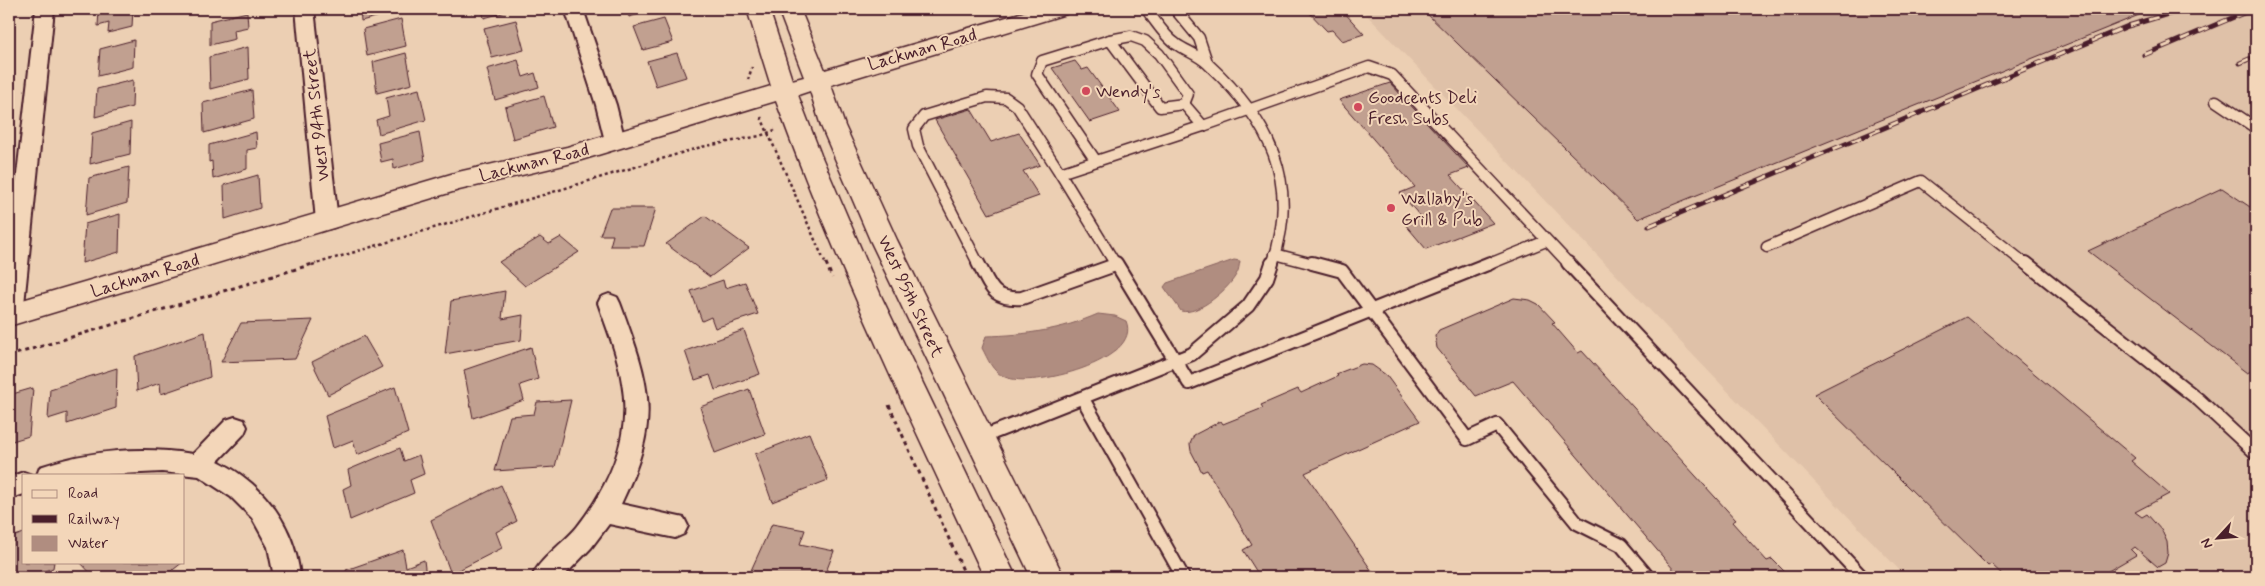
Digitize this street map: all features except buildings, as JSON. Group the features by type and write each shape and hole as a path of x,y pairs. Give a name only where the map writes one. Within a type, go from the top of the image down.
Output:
{"main road":[{"path":"758,9 800,137 856,270 1000,577"},
{"name":"West 95th Street","path":"789,9 800,40 818,80 832,123 854,174 1048,577"},
{"name":"Lackman Road","path":"10,314 458,181 568,155 1058,9"}],"street":[{"path":"10,314 45,9"},
{"name":"West 94th Street","path":"305,9 327,220"},
{"path":"574,9 606,105 615,140"},
{"path":"545,577 580,543 604,512 627,462 634,430 636,395 631,368 609,303"},
{"path":"198,465 235,427"},
{"path":"53,474 92,465 163,461 198,465 215,472 236,485 255,501 269,518 279,538 286,561 287,577"},
{"path":"9,488 22,484"},
{"path":"604,512 675,526"}],"lane":[{"path":"980,438 1083,399 1192,354 1248,306 1267,278 1275,254 1284,197 1278,163 1263,129 1251,109 1207,62 1174,43 1146,9"},
{"path":"1175,9 1199,38 1207,62"},
{"path":"1096,161 1037,74 1042,61 1110,40 1137,37 1152,46 1188,94 1184,104"},
{"path":"1110,40 1160,107 1184,104"},
{"path":"1060,173 1204,126 1369,67 1392,75 1862,577"},
{"path":"1115,265 1022,298 1006,300 992,290 918,146 914,129 924,116 987,97 1006,98 1017,106 1189,383 1318,334 1370,311 1546,241"},
{"path":"2216,101 2256,128"},
{"path":"1184,104 1204,126"},
{"path":"1768,247 1921,181 2199,400 2256,453"},
{"path":"1275,254 1342,271 1370,311 1467,438 1497,425 1577,522 1621,545 1648,577"},
{"path":"1083,399 1183,577"}],"path":[{"path":"9,356 701,147 768,133"}],"shaded area":[{"path":"1361,9 2256,9 2256,577 1906,577"}],"water":[{"path":"1234,260 1240,261 1238,270 1228,286 1213,300 1196,309 1181,311 1164,287 1167,283"},
{"path":"1098,314 1115,316 1126,321 1127,335 1118,348 1102,359 1060,375 1019,380 1005,377 994,369 982,348 986,336 1043,331 1071,324"}],"railway":[{"path":"1649,226 2128,26 2168,14 2207,9"},
{"path":"2144,55 2253,9"},
{"path":"2240,63 2256,56"}],"place":[{"name":"Wendy's","path":"1086,91"},
{"name":"Goodcents Deli Fresh Subs","path":"1358,107"},
{"name":"Wallaby's Grill & Pub","path":"1391,208"}]}
